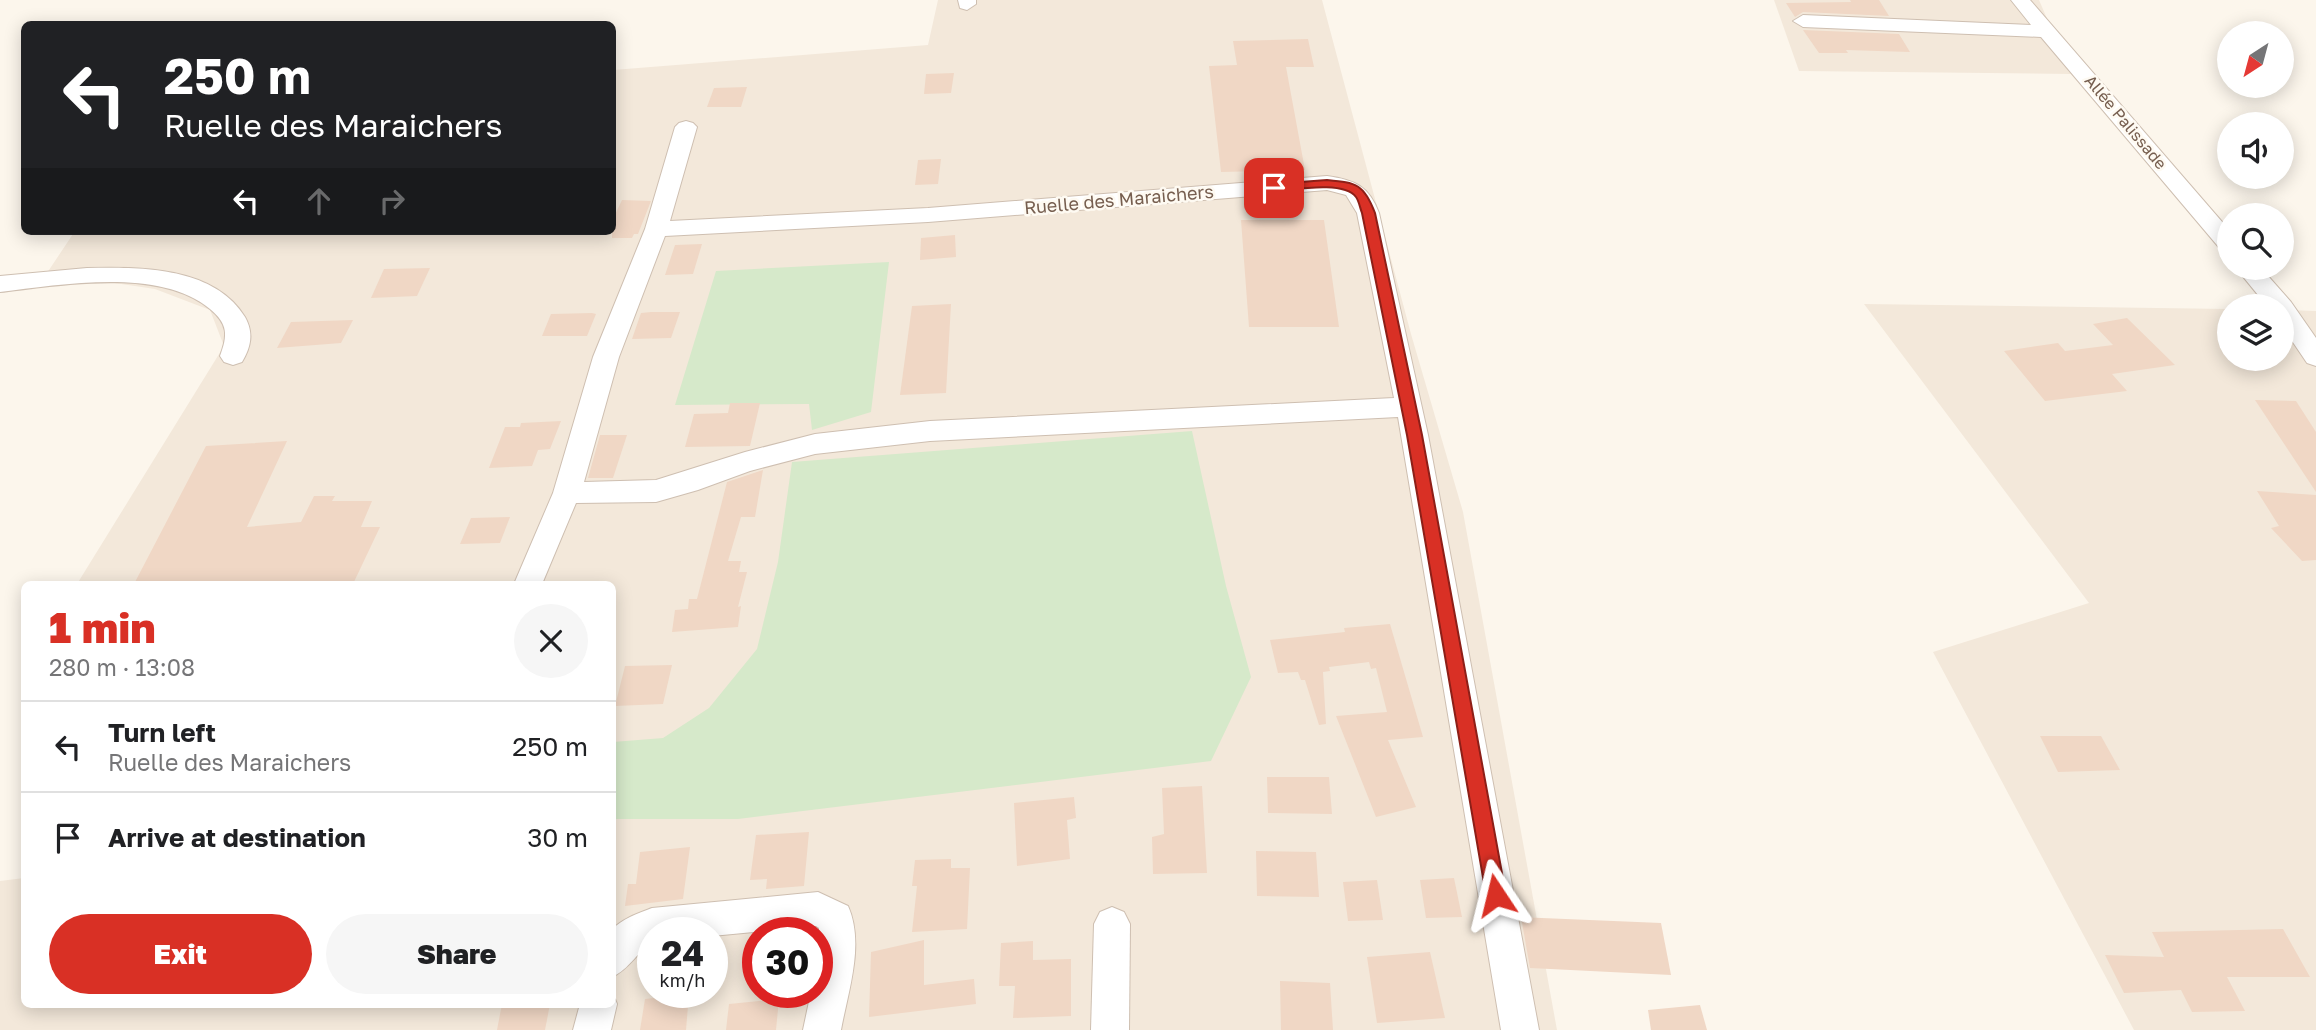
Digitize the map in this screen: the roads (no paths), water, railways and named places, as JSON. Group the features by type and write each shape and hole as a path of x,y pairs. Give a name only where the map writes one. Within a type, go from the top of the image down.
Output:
{"street":[{"name":"Allée Palissade","path":"2020,0 2217,231"},
{"path":"1803,21 1877,22 1966,30 2045,31"},
{"path":"529,581 567,493 606,357 656,229 686,127"},
{"name":"Ruelle des Maraichers","path":"656,229 928,215 1327,183 1348,186 1361,194 1368,213 1409,407 1520,1030"},
{"path":"0,284 109,274 144,276 192,288 218,300 235,320 239,336 233,356"},
{"path":"2258,280 2270,294"},
{"path":"2294,326 2316,357"},
{"path":"567,493 656,491 688,483 746,462 815,444 930,430 1409,407"},
{"path":"616,954 629,937 652,925 818,909 836,918 838,944 822,1030"},
{"path":"1110,1030 1112,924"},
{"path":"592,1030 598,1008"}]}
